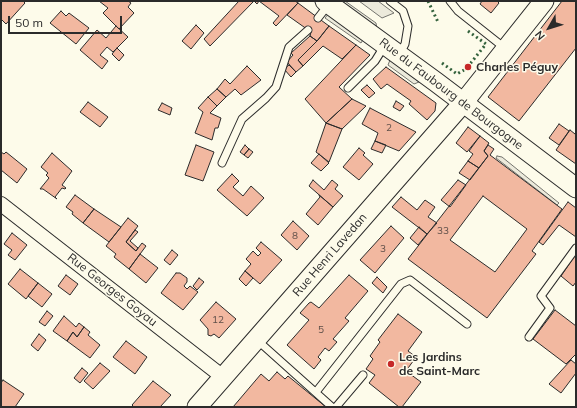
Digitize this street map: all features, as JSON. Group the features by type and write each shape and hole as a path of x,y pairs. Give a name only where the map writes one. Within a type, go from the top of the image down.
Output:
{"street":[{"name":"Rue Henri Lavedan","path":"197,407 463,103 544,1"},
{"name":"Rue du Faubourg de Bourgogne","path":"324,7 392,50 576,188"},
{"name":"Rue Georges Goyau","path":"1,204 223,377"}],"lane":[{"path":"348,88 375,61 405,44 408,26 403,11 390,1"},
{"path":"450,1 458,11 506,49"},
{"path":"222,163 242,119 276,87 289,47 308,30"},
{"path":"529,337 550,308 540,296 576,248"},
{"path":"316,392 401,284 410,280 467,324"},
{"path":"257,340 332,407"},
{"path":"336,407 363,375"}],"shaded area":[{"path":"336,1 345,1 376,23 377,30"},
{"path":"359,1 378,1 394,13 382,18"},
{"path":"329,13 364,38 361,43 325,18"},
{"path":"390,60 419,82 414,84 388,65"},
{"path":"497,156 502,157 559,203 557,205 496,158"}],"building":[{"path":"1,1 23,1 25,3 6,24 1,19"},
{"path":"99,1 128,1 131,3 128,7 134,13 119,29 103,13 108,8"},
{"path":"239,1 254,1 210,46 204,39"},
{"path":"259,1 295,1 298,3 276,26 273,23 279,16"},
{"path":"482,1 497,1 499,3 491,13 480,4"},
{"path":"562,1 576,1 576,48 519,121 488,97"},
{"path":"298,3 329,26 317,41 310,36 311,32 287,15"},
{"path":"61,11 66,16 69,13 89,28 76,44 50,23"},
{"path":"196,25 204,33 191,49 182,41"},
{"path":"116,26 128,37 113,52 107,47 100,55 108,61 102,69 80,50 97,30 106,38"},
{"path":"329,26 356,45 342,59 323,46 303,66 298,60 318,40"},
{"path":"310,36 317,41 298,60 303,66 296,72 287,62 293,55 291,53"},
{"path":"356,45 370,55 339,87 352,99 326,123 305,99"},
{"path":"117,48 124,55 119,61 112,54"},
{"path":"289,65 296,72 291,77 284,69"},
{"path":"247,66 261,80 241,95 235,89 226,97 217,89 225,79 230,84"},
{"path":"386,67 436,103 435,111 427,120 409,104 411,101 387,84 381,89 373,79"},
{"path":"367,85 375,93 369,98 361,90"},
{"path":"217,89 226,97 217,106 208,97"},
{"path":"208,97 217,106 210,113 221,118 218,128 215,128 212,140 195,133 203,112 198,108"},
{"path":"352,99 366,106 342,129 326,123"},
{"path":"396,101 404,106 400,111 393,107"},
{"path":"88,102 108,117 100,127 80,112"},
{"path":"162,103 172,108 170,115 158,110"},
{"path":"370,108 416,132 399,151 375,141 378,133 362,124"},
{"path":"326,123 342,129 329,162 316,152"},
{"path":"559,124 569,131 559,145 549,138"},
{"path":"468,127 480,136 467,152 456,143"},
{"path":"570,130 575,134 576,132 576,164 556,150"},
{"path":"480,136 489,143 484,151 488,156 479,168 468,161 473,154 469,151"},
{"path":"375,141 386,145 382,153 371,149"},
{"path":"196,145 214,152 203,181 185,175"},
{"path":"245,145 249,149 244,155 240,152"},
{"path":"488,145 494,149 490,155 562,209 532,251 536,254 487,318 408,259 488,156 484,151","holes":["483,196 527,229 495,272 450,240"]},
{"path":"359,148 365,153 363,155 373,164 359,180 343,167"},
{"path":"249,149 253,152 248,158 244,155"},
{"path":"1,152 4,154 6,152 27,169 17,183 1,170"},
{"path":"52,153 72,171 62,185 66,188 62,188 55,197 57,199 43,189 40,189 49,178 46,175 48,173 41,167"},
{"path":"319,154 329,163 321,171 311,163"},
{"path":"468,161 479,168 470,180 459,173"},
{"path":"232,174 239,181 233,187 243,196 251,186 264,198 247,216 217,190"},
{"path":"313,180 324,190 332,180 338,185 335,189 343,196 333,207 309,186"},
{"path":"458,180 466,185 450,207 441,200"},
{"path":"75,195 94,209 83,223 66,207"},
{"path":"319,195 333,207 318,225 306,214 320,197"},
{"path":"401,197 417,210 425,200 435,207 428,217 437,223 427,234 392,207"},
{"path":"568,202 576,208 576,237 559,225 543,245 539,242"},
{"path":"94,209 121,227 109,242 83,223"},
{"path":"128,218 138,226 126,242 136,251 142,243 146,246 129,269 114,257 116,254 106,246"},
{"path":"293,221 309,236 297,250 281,235"},
{"path":"391,226 404,238 375,273 360,260"},
{"path":"419,227 427,234 418,245 410,238"},
{"path":"135,230 138,232 130,241 138,248 136,251 126,242"},
{"path":"12,233 27,245 15,260 8,255 12,250 4,244"},
{"path":"261,242 282,260 260,284 245,271 251,264 246,259 253,251 258,256 261,253 256,248"},
{"path":"172,250 178,255 170,265 164,260"},
{"path":"140,254 158,268 146,283 129,269"},
{"path":"576,254 576,282 573,286 561,276"},
{"path":"20,269 38,283 26,299 8,284"},
{"path":"245,271 253,278 246,286 239,279"},
{"path":"176,273 180,273 187,278 187,282 184,286 187,289 190,286 198,292 183,310 161,293"},
{"path":"66,275 78,284 70,295 58,286"},
{"path":"349,275 368,291 345,318 349,321 333,339 337,342 329,351 325,348 318,357 321,360 314,369 287,345 309,320 300,313 311,302 319,308"},
{"path":"377,277 387,287 383,293 372,283"},
{"path":"199,278 204,282 197,290 193,286"},
{"path":"38,283 52,294 42,307 28,296"},
{"path":"216,302 236,319 219,338 214,334 211,336 208,335 208,329 200,320"},
{"path":"555,310 576,326 576,354 566,364 533,339"},
{"path":"47,311 53,316 45,326 39,322"},
{"name":"Les Jardins de Saint-Marc","path":"398,314 422,332 408,351 416,357 406,371 421,382 402,407 399,407 369,383 375,375 366,369 373,359 370,356 380,342 378,340"},
{"path":"64,316 76,327 79,323 84,327 77,337 73,332 67,341 53,331"},
{"path":"84,327 90,332 88,335 100,345 90,358 67,341 73,332 77,337"},
{"path":"39,334 46,340 38,351 31,345"},
{"path":"126,341 147,357 135,374 113,357"},
{"path":"571,360 576,364 576,373 561,393 549,384"},
{"path":"100,363 110,371 93,389 84,381"},
{"path":"82,368 88,373 80,383 74,378"},
{"path":"277,372 285,379 288,376 326,407 233,407 261,374 269,381"},
{"path":"3,380 24,394 15,407 1,407 1,383"},
{"path":"153,381 171,395 160,407 134,407 132,405"}],"hedge":[{"path":"428,1 438,22"},
{"path":"468,31 486,44 470,64"},
{"path":"442,63 457,74 464,70"}],"place":[{"name":"Charles Péguy","path":"468,67"},
{"name":"Les Jardins de Saint-Marc","path":"391,364"}]}
